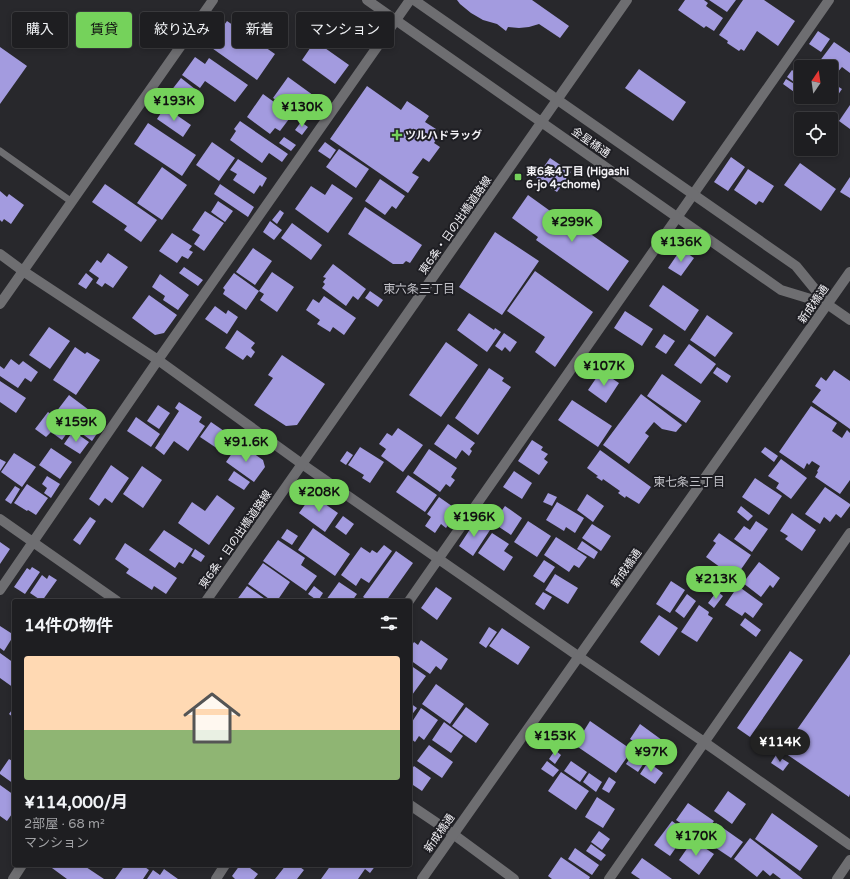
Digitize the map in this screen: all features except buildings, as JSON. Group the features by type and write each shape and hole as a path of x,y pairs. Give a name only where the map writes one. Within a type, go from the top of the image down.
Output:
{"street":[{"path":"0,304 213,0"},
{"name":"金星橋通","path":"367,0 781,290 827,304"},
{"path":"0,590 158,360 410,0"},
{"name":"金星橋通","path":"414,0 796,266 827,304 850,320"},
{"name":"東6条・日の出橋道路線","path":"207,599 627,0"},
{"path":"410,599 829,0"},
{"path":"0,254 23,271 158,360 302,464 850,844"},
{"name":"新成橋通","path":"422,879 850,272"},
{"path":"0,519 114,599"},
{"path":"609,879 850,533"},
{"path":"412,806 453,834 514,879"},
{"path":"837,879 850,860"},
{"path":"13,879 21,867"},
{"path":"216,879 225,867"}],"lane":[{"path":"0,150 72,202"}],"place":[{"name":"ツルハドラッグ","path":"397,135"},
{"name":"東6条4丁目 (Higashi 6-jo 4-chome)","path":"518,177"}],"district":[{"name":"東六条三丁目","path":"419,289"},
{"name":"東七条三丁目","path":"689,482"}]}
